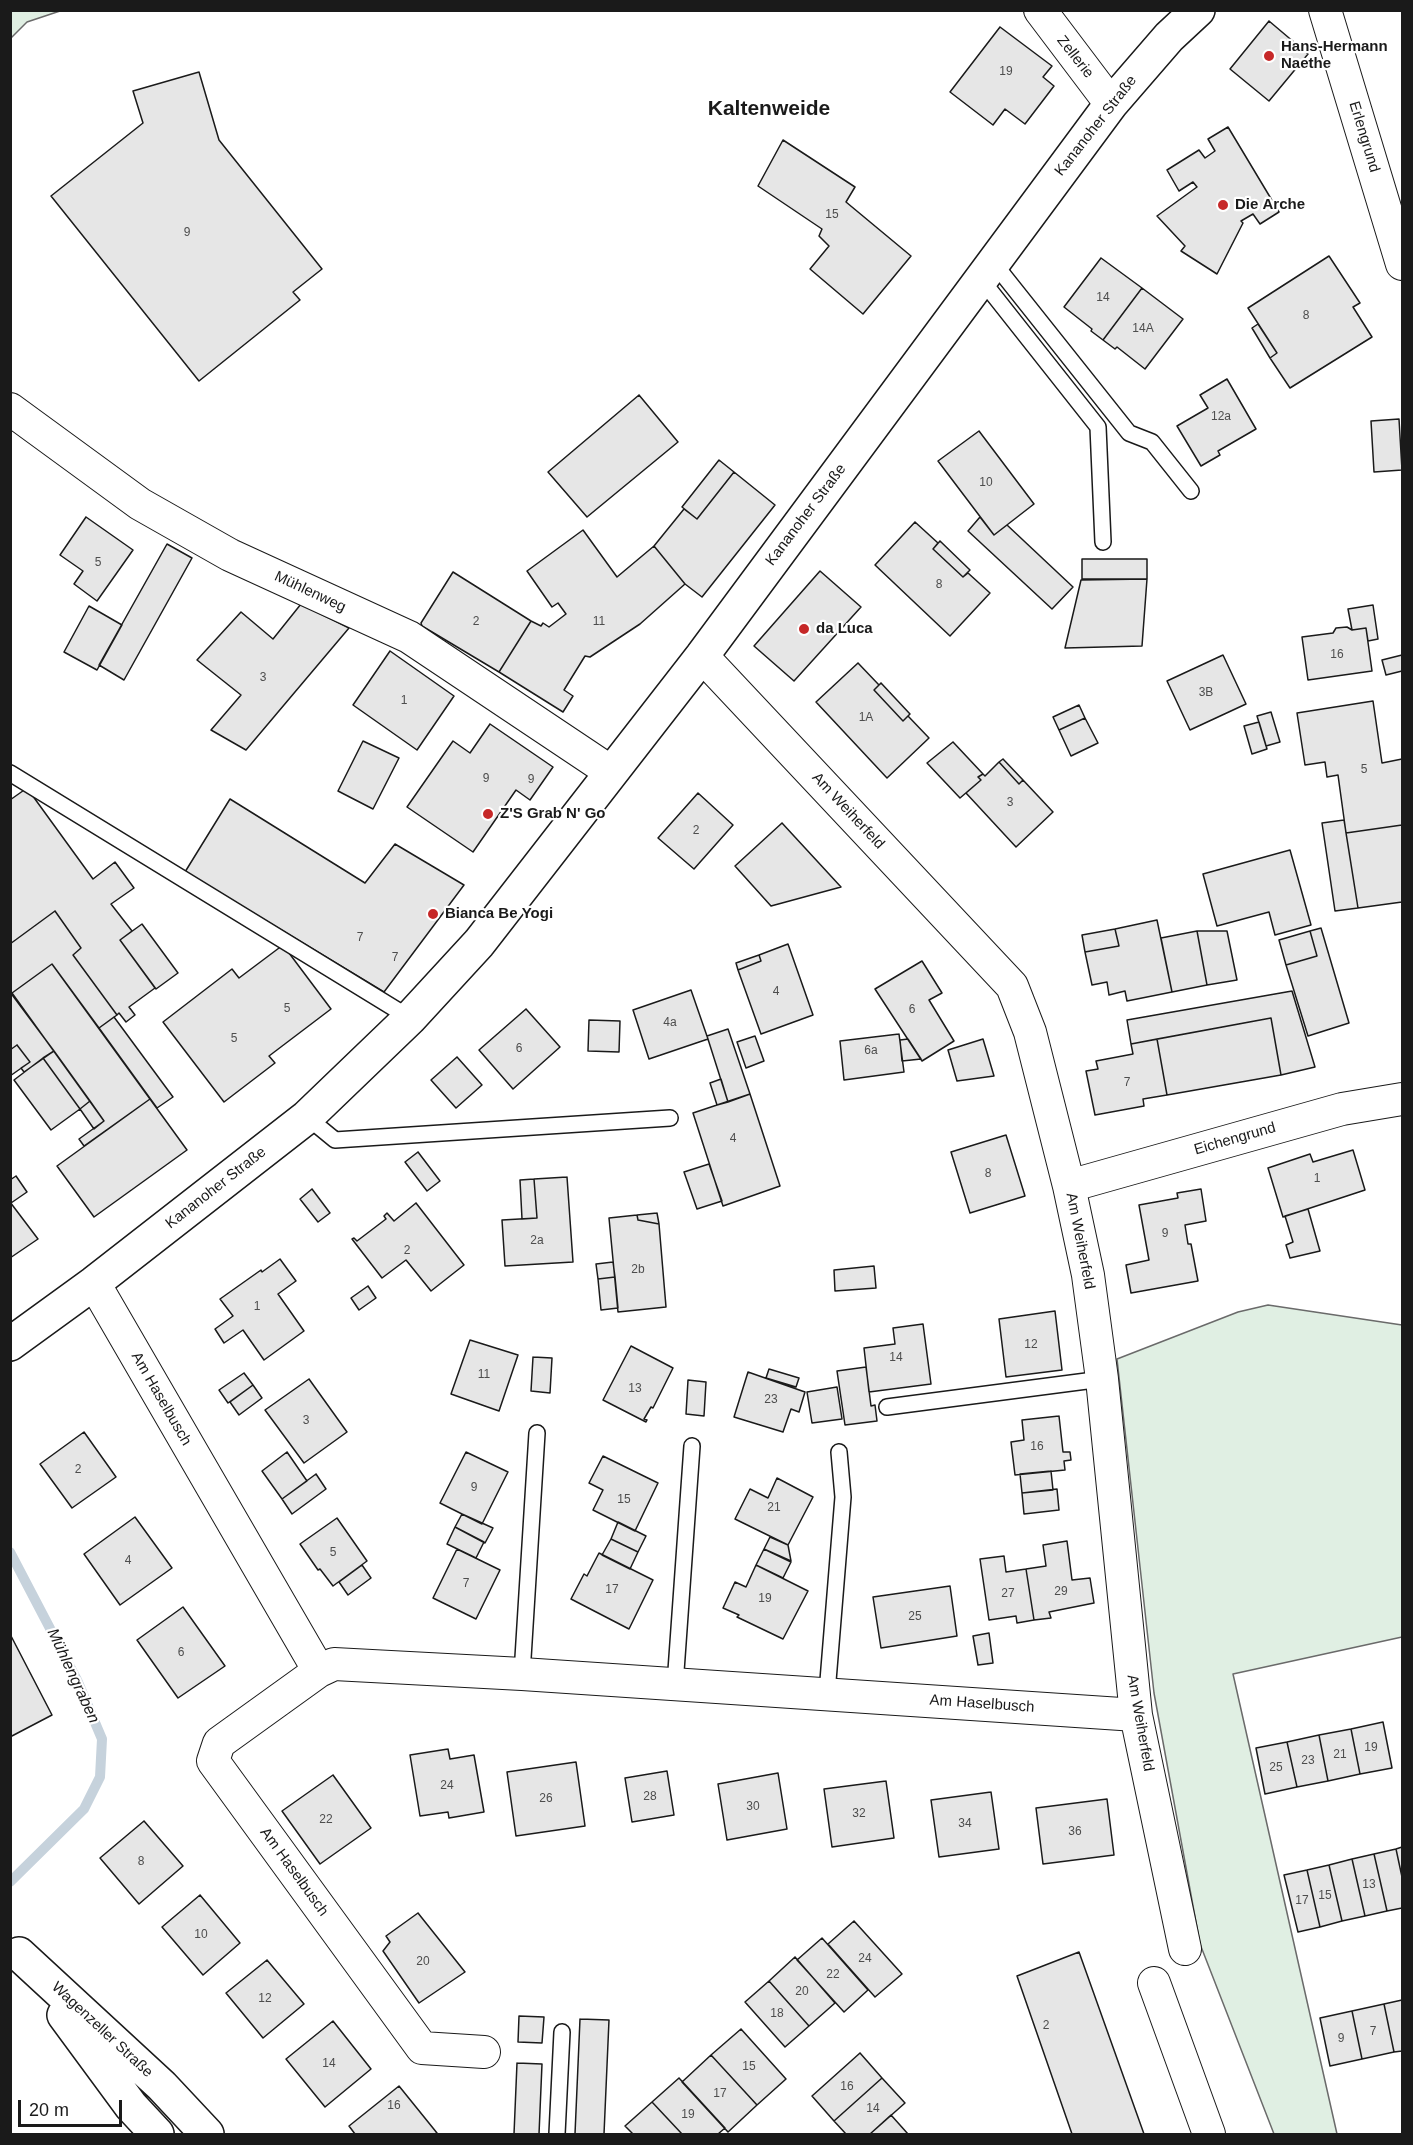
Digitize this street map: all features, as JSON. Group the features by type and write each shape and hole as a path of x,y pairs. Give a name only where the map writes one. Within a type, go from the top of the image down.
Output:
{"street":[{"name":"Zellerie","path":"1040,10 1111,104"},
{"name":"Kananoher Straße","path":"10,1344 94,1283 307,1117 410,1018 479,943 702,656 1111,104 1169,37 1198,10"},
{"name":"Erlengrund","path":"1325,10 1402,264"},
{"name":"Mühlenweg","path":"10,408 141,504 230,555 409,637 611,772"},
{"name":"Am Weiherfeld","path":"702,656 1012,986 1030,1032 1069,1186 1088,1275 1102,1379 1136,1715 1185,1949"},
{"name":"Eichengrund","path":"1069,1186 1342,1109 1402,1099"},
{"name":"Am Haselbusch","path":"94,1283 319,1671"},
{"name":"Am Haselbusch","path":"484,2052 422,2048 213,1761 219,1743 319,1671 334,1664 522,1674 1136,1715"},
{"name":"Wagenzeller Straße","path":"15,1949 131,2106 157,2134"},
{"name":"Wagenzeller Straße","path":"15,1949 162,2086 207,2134"},
{"path":"1155,1983 1209,2134"}],"lane":[{"path":"987,271 1129,433 1152,442 1191,491"},
{"path":"987,271 1098,427 1103,542"},
{"path":"10,773 410,1018"},
{"path":"307,1117 335,1140 670,1118"},
{"path":"887,1407 1102,1379"},
{"path":"522,1674 537,1433"},
{"path":"675,1685 692,1446"},
{"path":"827,1693 843,1497 839,1452"},
{"path":"557,2134 562,2032"}],"green space":[{"path":"11,10 60,11 27,22 11,38"},
{"path":"1268,1305 1402,1325 1402,1637 1233,1674 1337,2134 1274,2134 1200,1944 1154,1693 1117,1359 1238,1312"}],"building":[{"path":"1269,21 1308,54 1269,101 1230,69"},
{"path":"1000,27 1052,66 1043,77 1054,86 1025,124 1005,109 993,125 950,92"},
{"path":"199,72 219,140 322,269 293,292 300,300 199,381 51,196 143,123 133,91"},
{"name":"Die Arche","path":"1228,127 1279,212 1260,224 1253,214 1241,221 1243,223 1217,274 1181,251 1185,246 1157,216 1197,187 1193,182 1179,191 1167,170 1199,150 1205,158 1215,151 1208,139"},
{"path":"783,140 855,187 846,202 911,256 863,314 810,269 829,246 819,236 822,229 758,186"},
{"path":"1329,256 1360,303 1353,307 1372,337 1290,388 1270,358 1277,353 1248,308"},
{"path":"1101,258 1142,288 1103,340 1064,307"},
{"path":"1142,288 1183,319 1145,369 1117,347 1115,349 1103,340"},
{"path":"1258,324 1277,353 1270,358 1252,328"},
{"path":"1227,379 1256,429 1218,451 1220,455 1201,466 1177,426 1208,408 1200,395"},
{"path":"639,395 678,442 587,517 548,472"},
{"path":"1399,419 1402,470 1374,472 1371,421"},
{"path":"979,431 1034,504 994,535 938,461"},
{"path":"719,460 734,472 697,519 682,507"},
{"path":"734,472 775,505 702,597 685,584 654,546 684,509 697,519"},
{"path":"86,517 133,550 97,601 74,584 83,571 60,555"},
{"path":"980,517 994,535 1007,525 1073,587 1052,609 968,531"},
{"path":"915,522 938,543 933,549 963,577 968,573 990,593 950,636 875,565"},
{"path":"583,530 617,577 654,546 685,584 640,624 590,657 585,656 564,690 573,696 563,712 499,672 531,621 541,626 543,623 549,627 566,614 558,603 552,607 527,571"},
{"path":"940,541 970,570 963,577 933,549"},
{"path":"167,544 192,558 124,680 99,665"},
{"path":"1082,559 1147,559 1147,579 1082,579"},
{"path":"820,571 861,607 794,681 754,646"},
{"path":"453,572 531,621 499,672 422,626 421,623"},
{"path":"1147,579 1142,646 1065,648 1081,580"},
{"path":"301,604 349,628 246,750 211,730 241,695 197,660 241,612 273,639"},
{"path":"1373,605 1378,639 1368,641 1366,628 1352,630 1348,609"},
{"path":"89,606 122,625 97,670 64,652"},
{"path":"1347,627 1352,630 1366,628 1372,671 1308,680 1302,637 1333,633 1336,628"},
{"path":"390,651 454,696 417,750 353,705"},
{"path":"1223,655 1246,704 1190,730 1167,681"},
{"path":"1402,655 1402,671 1386,675 1382,660"},
{"path":"858,663 879,685 874,690 903,721 908,716 929,738 887,778 816,702"},
{"path":"881,683 910,714 903,721 874,690"},
{"path":"1373,701 1382,763 1402,759 1402,825 1346,833 1338,775 1327,777 1325,762 1305,765 1297,713"},
{"path":"1079,705 1085,718 1059,730 1053,717"},
{"path":"1271,712 1280,742 1266,746 1257,716"},
{"path":"1085,718 1098,743 1071,756 1059,730"},
{"path":"1259,722 1267,749 1252,754 1244,726"},
{"path":"490,724 553,767 530,800 516,790 473,852 407,807 453,741 470,753"},
{"path":"363,741 399,758 373,809 338,791"},
{"path":"953,742 983,774 978,777 981,780 960,798 927,763"},
{"path":"1003,759 1023,780 1019,784 999,762"},
{"path":"999,762 1019,784 1023,780 1053,812 1016,847 966,793 981,780 978,777 983,774 985,776"},
{"path":"27,788 93,879 115,862 134,888 111,904 132,931 120,940 155,988 129,1007 135,1015 126,1022 119,1013 117,1015 73,955 81,948 55,911 10,944 10,800"},
{"path":"698,793 733,825 694,869 658,838"},
{"path":"230,799 365,883 395,844 464,885 384,992 185,872"},
{"path":"1344,820 1358,908 1335,911 1322,823"},
{"path":"782,823 841,887 771,906 735,866"},
{"path":"1402,825 1402,902 1358,908 1346,833"},
{"path":"1290,850 1311,925 1275,935 1269,912 1217,926 1203,874"},
{"path":"55,911 81,948 73,955 117,1015 99,1028 52,964 12,993 10,992 10,944"},
{"path":"1157,920 1172,992 1127,1001 1125,991 1109,995 1107,982 1092,985 1085,952 1119,946 1115,929"},
{"path":"142,924 178,973 156,989 120,940"},
{"path":"1321,928 1349,1023 1308,1036 1286,965 1317,956 1310,931"},
{"path":"1115,929 1119,946 1085,952 1082,935"},
{"path":"1197,931 1207,985 1172,992 1161,938"},
{"path":"1197,931 1227,931 1237,980 1207,985"},
{"path":"1310,931 1317,956 1286,965 1279,940"},
{"path":"788,944 813,1015 761,1034 738,970 761,961 759,955"},
{"path":"283,945 331,1009 269,1056 275,1063 224,1102 163,1022 232,969 239,978"},
{"path":"759,955 761,961 738,970 736,963"},
{"path":"922,961 942,993 929,1000 954,1041 922,1061 875,989"},
{"path":"52,964 150,1099 84,1146 79,1139 104,1121 12,993"},
{"path":"691,990 708,1039 649,1059 633,1010"},
{"path":"1292,991 1315,1067 1281,1075 1271,1018 1131,1044 1127,1020"},
{"path":"10,992 54,1051 24,1072 21,1068 30,1062 17,1045 10,1050"},
{"path":"526,1009 560,1047 513,1089 479,1050"},
{"path":"114,1017 173,1097 157,1108 99,1028"},
{"path":"1271,1018 1281,1075 1167,1095 1157,1039"},
{"path":"589,1020 620,1021 619,1052 588,1051"},
{"path":"728,1029 750,1094 728,1102 707,1036"},
{"path":"899,1034 904,1072 844,1080 840,1041"},
{"path":"755,1036 764,1061 746,1068 737,1042"},
{"path":"908,1039 921,1059 902,1061 900,1040"},
{"path":"983,1039 994,1076 957,1081 948,1050"},
{"path":"1157,1039 1167,1095 1143,1099 1144,1106 1095,1115 1086,1071 1098,1069 1096,1061 1133,1054 1131,1044"},
{"path":"17,1045 30,1062 10,1076 10,1050"},
{"path":"54,1051 90,1101 80,1109 43,1058"},
{"path":"457,1057 482,1085 456,1108 431,1080"},
{"path":"43,1058 80,1109 51,1130 14,1080"},
{"path":"721,1079 728,1102 717,1105 710,1083"},
{"path":"750,1094 780,1186 723,1206 693,1113"},
{"path":"150,1099 187,1150 94,1217 57,1166"},
{"path":"90,1101 104,1121 94,1129 80,1109"},
{"path":"1006,1135 1025,1196 970,1213 951,1152"},
{"path":"1353,1150 1365,1190 1283,1217 1268,1168 1310,1154 1313,1162"},
{"path":"418,1152 440,1181 427,1191 405,1162"},
{"path":"709,1164 722,1201 697,1209 684,1172"},
{"path":"16,1176 27,1192 11,1203 10,1180"},
{"path":"567,1177 573,1262 505,1266 502,1220 537,1218 534,1179"},
{"path":"534,1179 537,1218 522,1219 520,1180"},
{"path":"312,1189 330,1213 318,1222 300,1199"},
{"path":"1201,1189 1206,1221 1185,1225 1198,1281 1131,1293 1126,1265 1149,1260 1139,1205 1178,1198 1177,1193"},
{"path":"10,1202 38,1239 10,1258"},
{"path":"416,1203 464,1265 431,1291 406,1260 382,1278 352,1239 357,1241 386,1219 384,1216 387,1213 394,1221"},
{"path":"1308,1209 1320,1251 1290,1258 1286,1245 1293,1242 1285,1216"},
{"path":"657,1213 659,1224 638,1220 637,1215"},
{"path":"637,1215 638,1220 659,1224 666,1307 618,1312 609,1218"},
{"path":"280,1259 296,1281 278,1294 304,1331 264,1360 243,1330 224,1343 215,1329 233,1316 220,1299"},
{"path":"613,1262 615,1277 598,1279 596,1264"},
{"path":"874,1266 876,1288 835,1291 834,1270"},
{"path":"615,1277 618,1308 601,1310 598,1279"},
{"path":"368,1286 376,1298 359,1310 351,1298"},
{"path":"1055,1311 1062,1370 1006,1377 999,1319"},
{"path":"923,1324 931,1384 869,1392 864,1348 895,1344 893,1328"},
{"path":"470,1340 518,1355 499,1411 451,1394"},
{"path":"631,1346 673,1368 653,1408 651,1407 644,1419 647,1420 646,1422 603,1400"},
{"path":"533,1357 552,1358 550,1393 531,1391"},
{"path":"866,1367 871,1406 875,1405 877,1421 845,1425 837,1371"},
{"path":"769,1369 799,1378 796,1387 766,1378"},
{"path":"748,1372 805,1392 799,1412 791,1409 783,1432 734,1417"},
{"path":"244,1373 253,1385 228,1403 219,1390"},
{"path":"309,1379 347,1432 304,1463 265,1410"},
{"path":"688,1380 706,1382 704,1416 686,1414"},
{"path":"253,1385 262,1398 239,1415 230,1402"},
{"path":"837,1387 842,1419 812,1423 807,1392"},
{"path":"1059,1416 1063,1452 1070,1452 1071,1460 1064,1461 1065,1470 1015,1475 1011,1442 1024,1440 1022,1420"},
{"path":"84,1432 116,1477 72,1508 40,1464"},
{"path":"287,1452 307,1481 282,1499 262,1471"},
{"path":"466,1452 508,1472 482,1524 440,1503"},
{"path":"603,1456 658,1483 635,1531 593,1510 603,1490 589,1483"},
{"path":"1051,1471 1053,1490 1022,1493 1020,1474"},
{"path":"316,1474 326,1489 292,1514 282,1499"},
{"path":"777,1478 813,1497 788,1545 735,1519 750,1489 768,1498"},
{"path":"1057,1489 1059,1510 1024,1514 1022,1493"},
{"path":"462,1514 493,1528 485,1543 455,1527"},
{"path":"135,1517 172,1568 120,1605 84,1554"},
{"path":"337,1518 367,1561 333,1586 320,1569 318,1570 300,1544"},
{"path":"618,1522 646,1536 638,1552 611,1539"},
{"path":"455,1527 484,1542 476,1558 447,1544"},
{"path":"770,1537 788,1545 791,1561 764,1549"},
{"path":"611,1539 638,1552 630,1569 602,1555"},
{"path":"1067,1541 1072,1580 1090,1578 1094,1603 1049,1612 1051,1618 1034,1620 1026,1569 1046,1566 1043,1545"},
{"path":"457,1549 500,1570 476,1619 433,1598"},
{"path":"764,1549 791,1562 783,1578 756,1565"},
{"path":"599,1553 653,1580 629,1629 571,1599 584,1574 587,1576"},
{"path":"1004,1556 1006,1572 1026,1569 1034,1620 1017,1623 1016,1616 989,1620 980,1559"},
{"path":"362,1565 371,1578 348,1595 339,1582"},
{"path":"756,1565 808,1591 783,1639 723,1608 735,1582 746,1587"},
{"path":"950,1586 957,1636 881,1648 873,1597"},
{"path":"183,1607 225,1666 178,1698 137,1640"},
{"path":"989,1633 993,1663 978,1665 973,1636"},
{"path":"10,1634 52,1715 10,1737"},
{"path":"1383,1722 1392,1768 1360,1774 1351,1729"},
{"path":"1351,1729 1360,1774 1328,1781 1319,1735"},
{"path":"1319,1735 1328,1781 1297,1787 1287,1742"},
{"path":"1287,1742 1297,1787 1265,1794 1256,1748"},
{"path":"448,1749 450,1759 474,1755 484,1812 449,1818 448,1812 420,1816 410,1755"},
{"path":"576,1762 585,1826 516,1836 507,1772"},
{"path":"667,1771 674,1815 632,1822 625,1778"},
{"path":"778,1773 787,1829 727,1840 718,1784"},
{"path":"333,1775 371,1828 320,1864 282,1811"},
{"path":"886,1781 894,1838 832,1847 824,1789"},
{"path":"991,1792 999,1849 939,1857 931,1800"},
{"path":"1107,1799 1114,1855 1043,1864 1036,1808"},
{"path":"144,1821 183,1866 139,1904 100,1858"},
{"path":"1402,1847 1402,1877 1396,1849"},
{"path":"1396,1849 1402,1877 1402,1908 1387,1911 1374,1854"},
{"path":"1374,1854 1387,1911 1365,1916 1352,1859"},
{"path":"1352,1859 1365,1916 1342,1921 1329,1865"},
{"path":"1329,1865 1342,1921 1320,1927 1307,1870"},
{"path":"1307,1870 1320,1927 1298,1932 1284,1875"},
{"path":"200,1895 240,1943 203,1975 162,1927"},
{"path":"418,1913 465,1972 419,2003 383,1951 390,1942 386,1936"},
{"path":"854,1921 902,1974 875,1997 828,1944"},
{"path":"822,1938 868,1990 844,2012 797,1960"},
{"path":"1079,1952 1144,2134 1072,2134 1017,1976"},
{"path":"795,1957 835,2003 809,2026 769,1981"},
{"path":"267,1960 304,2004 263,2038 226,1993"},
{"path":"769,1981 809,2026 785,2047 745,2002"},
{"path":"1402,2000 1402,2051 1394,2052 1384,2004"},
{"path":"1384,2004 1394,2052 1362,2059 1352,2011"},
{"path":"1352,2011 1362,2059 1330,2066 1320,2018"},
{"path":"519,2016 544,2017 542,2043 518,2042"},
{"path":"580,2019 609,2020 604,2134 575,2134"},
{"path":"333,2021 371,2069 325,2107 286,2059"},
{"path":"741,2029 786,2079 757,2105 711,2055"},
{"path":"860,2053 882,2078 834,2121 812,2096"},
{"path":"711,2055 757,2105 728,2132 682,2082"},
{"path":"517,2063 542,2064 539,2134 514,2134"},
{"path":"679,2078 725,2128 718,2134 682,2134 652,2102"},
{"path":"882,2078 905,2103 870,2134 846,2134 834,2121"},
{"path":"399,2086 437,2133 355,2134 349,2126"},
{"path":"652,2102 682,2134 633,2134 625,2126"},
{"path":"891,2115 908,2134 870,2134"}],"waterway":[{"name":"Mühlengraben","path":"10,1552 77,1680 102,1739 100,1777 84,1809 10,1882"}],"place":[{"name":"Hans-Hermann Naethe","path":"1269,56"},
{"name":"Die Arche","path":"1223,205"},
{"name":"da Luca","path":"804,629"},
{"name":"Z'S Grab N' Go","path":"488,814"},
{"name":"Bianca Be Yogi","path":"433,914"}],"district":[{"name":"Kaltenweide","path":"769,109"}]}
